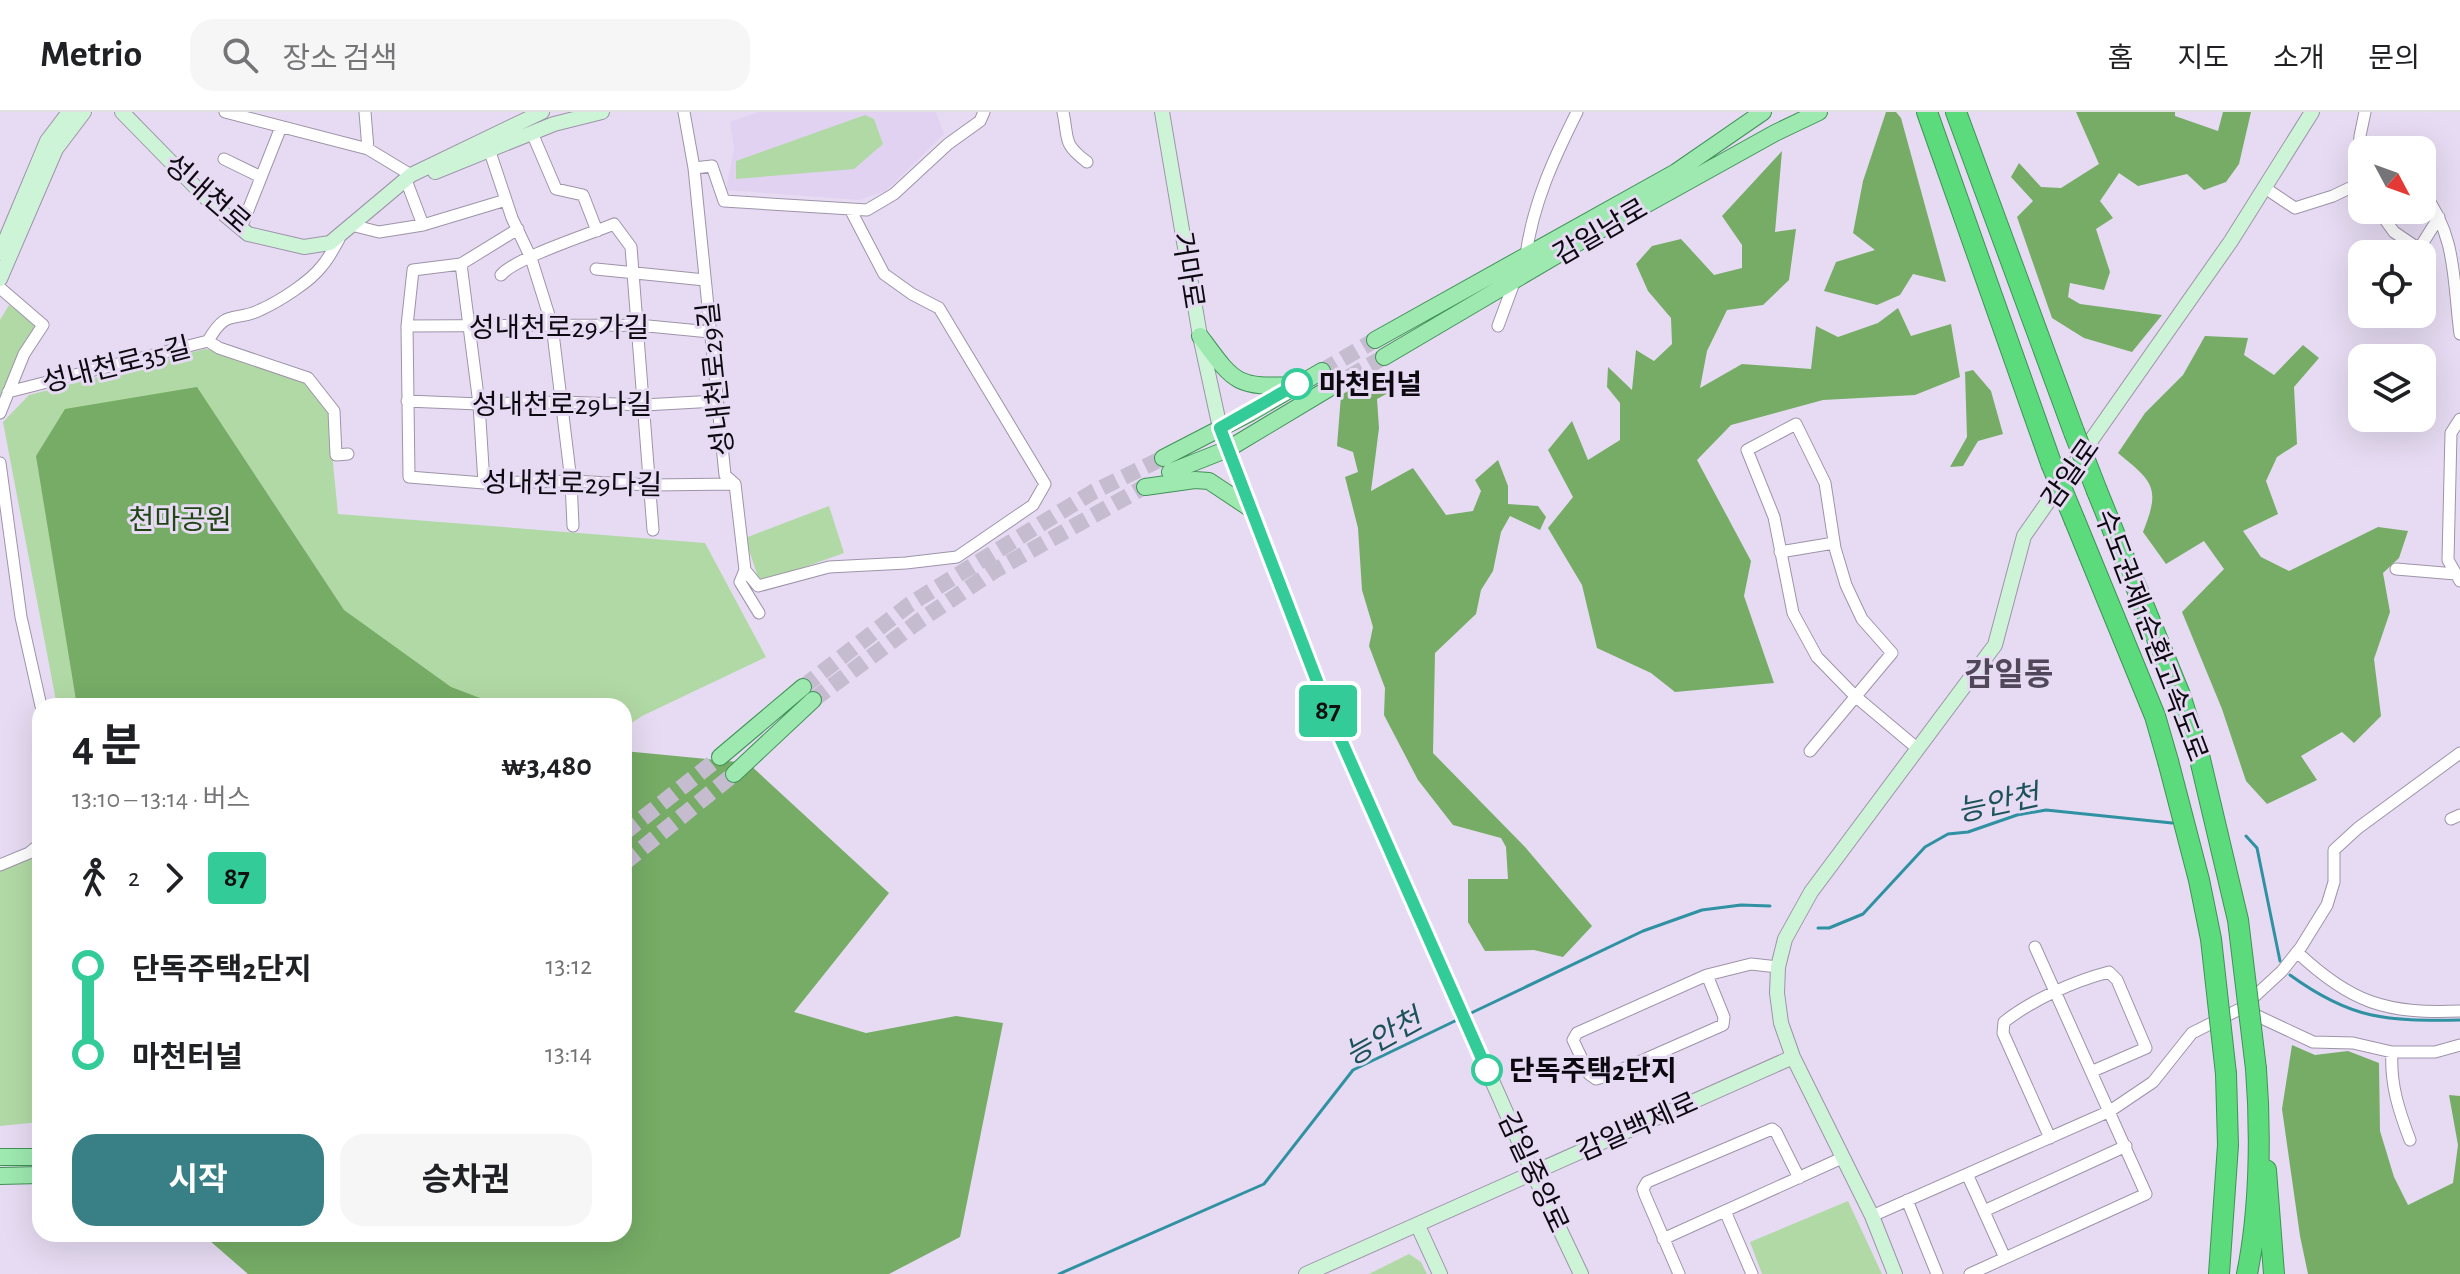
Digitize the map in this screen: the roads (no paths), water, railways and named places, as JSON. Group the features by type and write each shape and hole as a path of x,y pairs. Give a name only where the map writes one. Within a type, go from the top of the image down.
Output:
{"highway":[{"name":"수도권제1순환고속도로","path":"1927,112 2051,463 2155,716 2168,761 2211,939 2226,1074 2228,1145 2219,1271"},
{"name":"수도권제1순환고속도로","path":"1956,112 2074,432 2180,695 2199,755 2238,920 2256,1069 2260,1117 2252,1249 2247,1274"},
{"path":"2260,1117 2271,1212 2274,1274"}],"main road":[{"path":"54,130 58,112"},
{"path":"0,253 36,165 54,130 69,112"},
{"path":"0,279 56,149 84,112"},
{"name":"성내천로","path":"122,112 211,203 248,234 304,247 330,243 408,178 515,118 542,112"},
{"name":"성내천로","path":"408,178 441,171 554,124 602,112"},
{"name":"거마로","path":"1162,112 1200,336 1220,428 1228,449"},
{"name":"감일남로","path":"1375,340 1676,172 1763,112"},
{"name":"감일남로","path":"1384,357 1515,279 1775,133 1819,112"},
{"name":"감일로","path":"1895,1274 1872,1216 1793,1057 1781,1023 1778,967 1785,939 1800,908 1995,645 2024,536 2223,252 2312,112"},
{"path":"1200,336 1226,368 1246,385 1295,385"},
{"path":"1322,371 1220,428 1167,465 1228,449 1328,389"},
{"name":"감일중앙로","path":"1228,449 1330,715 1533,1173 1581,1274"},
{"path":"1145,487 1209,481 1251,509"},
{"path":"720,757 808,693 734,774"},
{"name":"감일백제로","path":"1306,1274 1793,1057"},
{"path":"0,1157 32,1157"},
{"path":"0,1176 32,1175"},
{"path":"1418,1226 1440,1274"}],"street":[{"path":"225,112 248,115 281,127 368,149 408,178 423,225"},
{"path":"362,112 368,149"},
{"name":"성내천로29길","path":"684,112 694,168 725,475 735,484 745,570 740,582 759,613"},
{"path":"694,168 712,166 724,201 867,210 894,194 948,144 980,121 984,112"},
{"path":"1063,112 1071,149 1087,162"},
{"path":"1526,255 1529,229 1548,169 1577,112"},
{"path":"2360,136 2365,112"},
{"path":"241,228 281,127"},
{"path":"532,133 556,189 583,195 597,231"},
{"path":"489,149 506,200 531,258 552,325 571,481 573,526"},
{"path":"224,159 261,177"},
{"path":"2265,188 2295,208 2348,189"},
{"path":"348,228 379,232 423,225 506,200"},
{"path":"745,570 758,586 829,567 957,557 1033,505 1045,484 939,308 884,274 850,209"},
{"path":"2436,212 2445,228 2454,266 2460,334"},
{"path":"2436,222 2439,217"},
{"path":"501,275 531,258 614,224 631,247 653,530"},
{"path":"2388,224 2394,232 2419,249 2435,224"},
{"name":"성내천로35길","path":"0,413 8,392 208,341 218,324 237,315 256,312 321,269 348,228"},
{"path":"407,401 407,326 413,270 461,264 518,229"},
{"path":"461,264 479,404 484,483"},
{"name":"성내천로29길","path":"596,269 705,280"},
{"path":"1498,326 1515,279"},
{"path":"0,288 43,325 24,354 8,392"},
{"name":"성내천로29가길","path":"407,326 638,325 710,332"},
{"path":"208,341 219,348 308,378 334,411 336,455 348,454"},
{"name":"성내천로29나길","path":"407,401 644,405 716,401"},
{"name":"성내천로29다길","path":"407,401 409,477 484,483 735,484"},
{"path":"2458,577 2448,560 2451,433 2460,419"},
{"path":"1810,751 1855,696 1892,653 1862,619 1846,585 1834,543 1825,483 1796,424 1747,450 1774,517 1793,613 1817,657 1855,696 1918,749"},
{"path":"0,463 21,617 39,698"},
{"path":"1780,552 1834,543"},
{"path":"2396,569 2458,577"},
{"path":"1872,1216 2110,1111 2153,1082 2192,1033 2242,1008 2282,971 2297,952 2327,905 2334,882 2334,850 2358,828 2460,753"},
{"path":"0,865 32,851"},
{"path":"1970,1274 2146,1194 2035,947"},
{"path":"2297,952 2317,971 2349,993 2383,1006 2410,1012 2460,1011"},
{"path":"1707,975 1724,1017 1723,1025 1607,1076 1596,1079 1589,1074 1573,1040 1577,1033 1707,975 1751,964 1778,967"},
{"path":"2050,1138 2003,1033 2004,1022 2057,993 2109,972 2117,980 2146,1048 2093,1071"},
{"path":"2242,1008 2313,1042 2353,1043 2392,1052 2435,1052 2460,1045"},
{"path":"2392,1052 2396,1103 2410,1140"},
{"path":"1679,1274 1645,1195 1643,1189 1647,1182 1772,1129 1799,1178"},
{"path":"1984,1211 2126,1146"},
{"path":"1663,1239 1842,1158"},
{"path":"1967,1174 2005,1258"},
{"path":"1907,1200 1937,1274"},
{"path":"1725,1211 1752,1274"}],"waterway":[{"name":"능안천","path":"1818,928 1829,928 1863,914 1925,847 1948,834 1968,832 2017,815 2046,810 2172,823"},
{"name":"능안천","path":"2246,836 2257,848 2280,961"},
{"name":"능안천","path":"1469,1014 1643,931 1702,910 1741,905 1770,906"},
{"name":"능안천","path":"2290,975 2332,1001 2370,1015 2411,1020 2460,1020"},
{"name":"능안천","path":"1059,1274 1264,1184 1353,1070 1459,1019"}],"tunnel":[{"path":"1322,371 1375,340"},
{"path":"1328,389 1384,357"},
{"path":"803,687 910,604 1093,492 1163,458"},
{"path":"813,700 919,621 994,571 1155,481"},
{"path":"632,827 720,757"},
{"path":"632,857 734,774"}],"place":[{"name":"마천터널","path":"1297,384"},
{"name":"단독주택2단지","path":"1487,1070"}],"district":[{"name":"감일동","path":"2009,674"}],"park label":[{"name":"천마공원","path":"180,519"}]}
